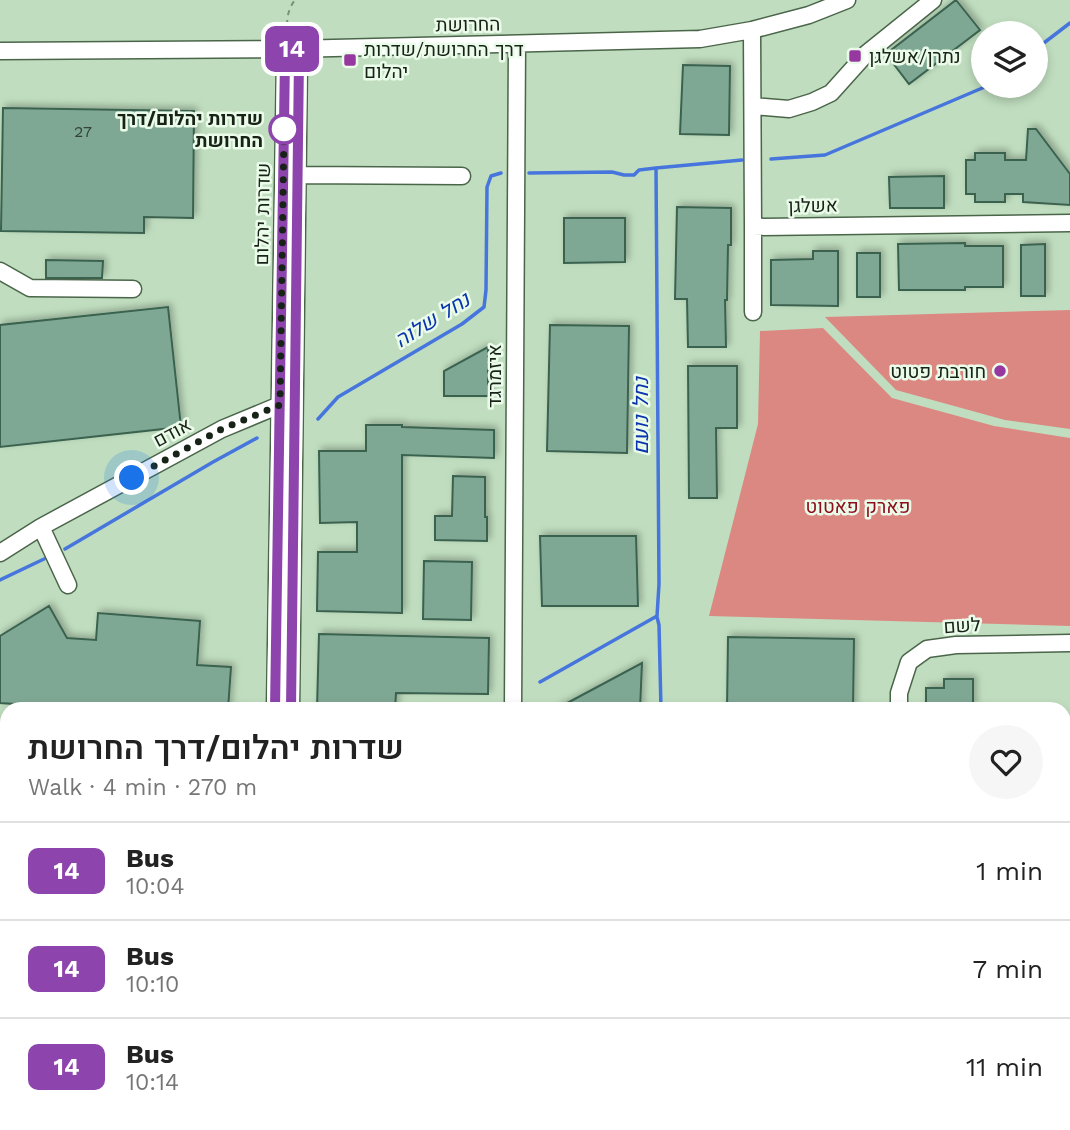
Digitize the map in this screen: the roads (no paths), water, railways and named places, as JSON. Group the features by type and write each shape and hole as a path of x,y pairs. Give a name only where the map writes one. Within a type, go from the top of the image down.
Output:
{"street":[{"name":"החרושת","path":"0,51 292,49 700,39 752,30 809,15 847,0"},
{"path":"753,106 789,109 831,93 866,54 933,0"},
{"path":"752,30 753,312"},
{"name":"איזמרגד","path":"513,702 517,44"},
{"name":"שדרות יהלום","path":"275,702 288,402 298,174 299,58 292,49 285,59 288,402 291,702"},
{"path":"298,174 462,176"},
{"name":"אשלגן","path":"753,227 1070,223"},
{"path":"0,271 30,288 133,289"},
{"name":"אודם","path":"0,553 41,527 222,429 288,402"},
{"path":"41,527 68,584"},
{"name":"לשם","path":"899,702 909,662 927,649 956,645 1070,643"}],"waterway":[{"name":"נחל נועם","path":"1048,40 1070,23"},
{"name":"נחל נועם","path":"771,159 825,155 971,93"},
{"name":"נחל נועם","path":"540,682 657,616 656,168 742,160"},
{"name":"נחל שלוה","path":"529,173 612,172 634,175 639,170 656,168"},
{"name":"נחל שלוה","path":"318,419 338,397 462,324 484,307 487,187 491,176 501,173"},
{"name":"נחל שלוה","path":"65,549 257,438"},
{"name":"נחל שלוה","path":"0,580 44,559"},
{"path":"657,617 661,702"}],"place":[{"name":"נתרן/אשלגן","path":"855,56"},
{"name":"דרך החרושת/שדרות יהלום","path":"350,60"},
{"name":"שדרות יהלום/דרך החרושת","path":"284,129"},
{"name":"חורבת פטוט","path":"1000,371"}],"park label":[{"name":"פארק פאטוט","path":"858,506"}]}
